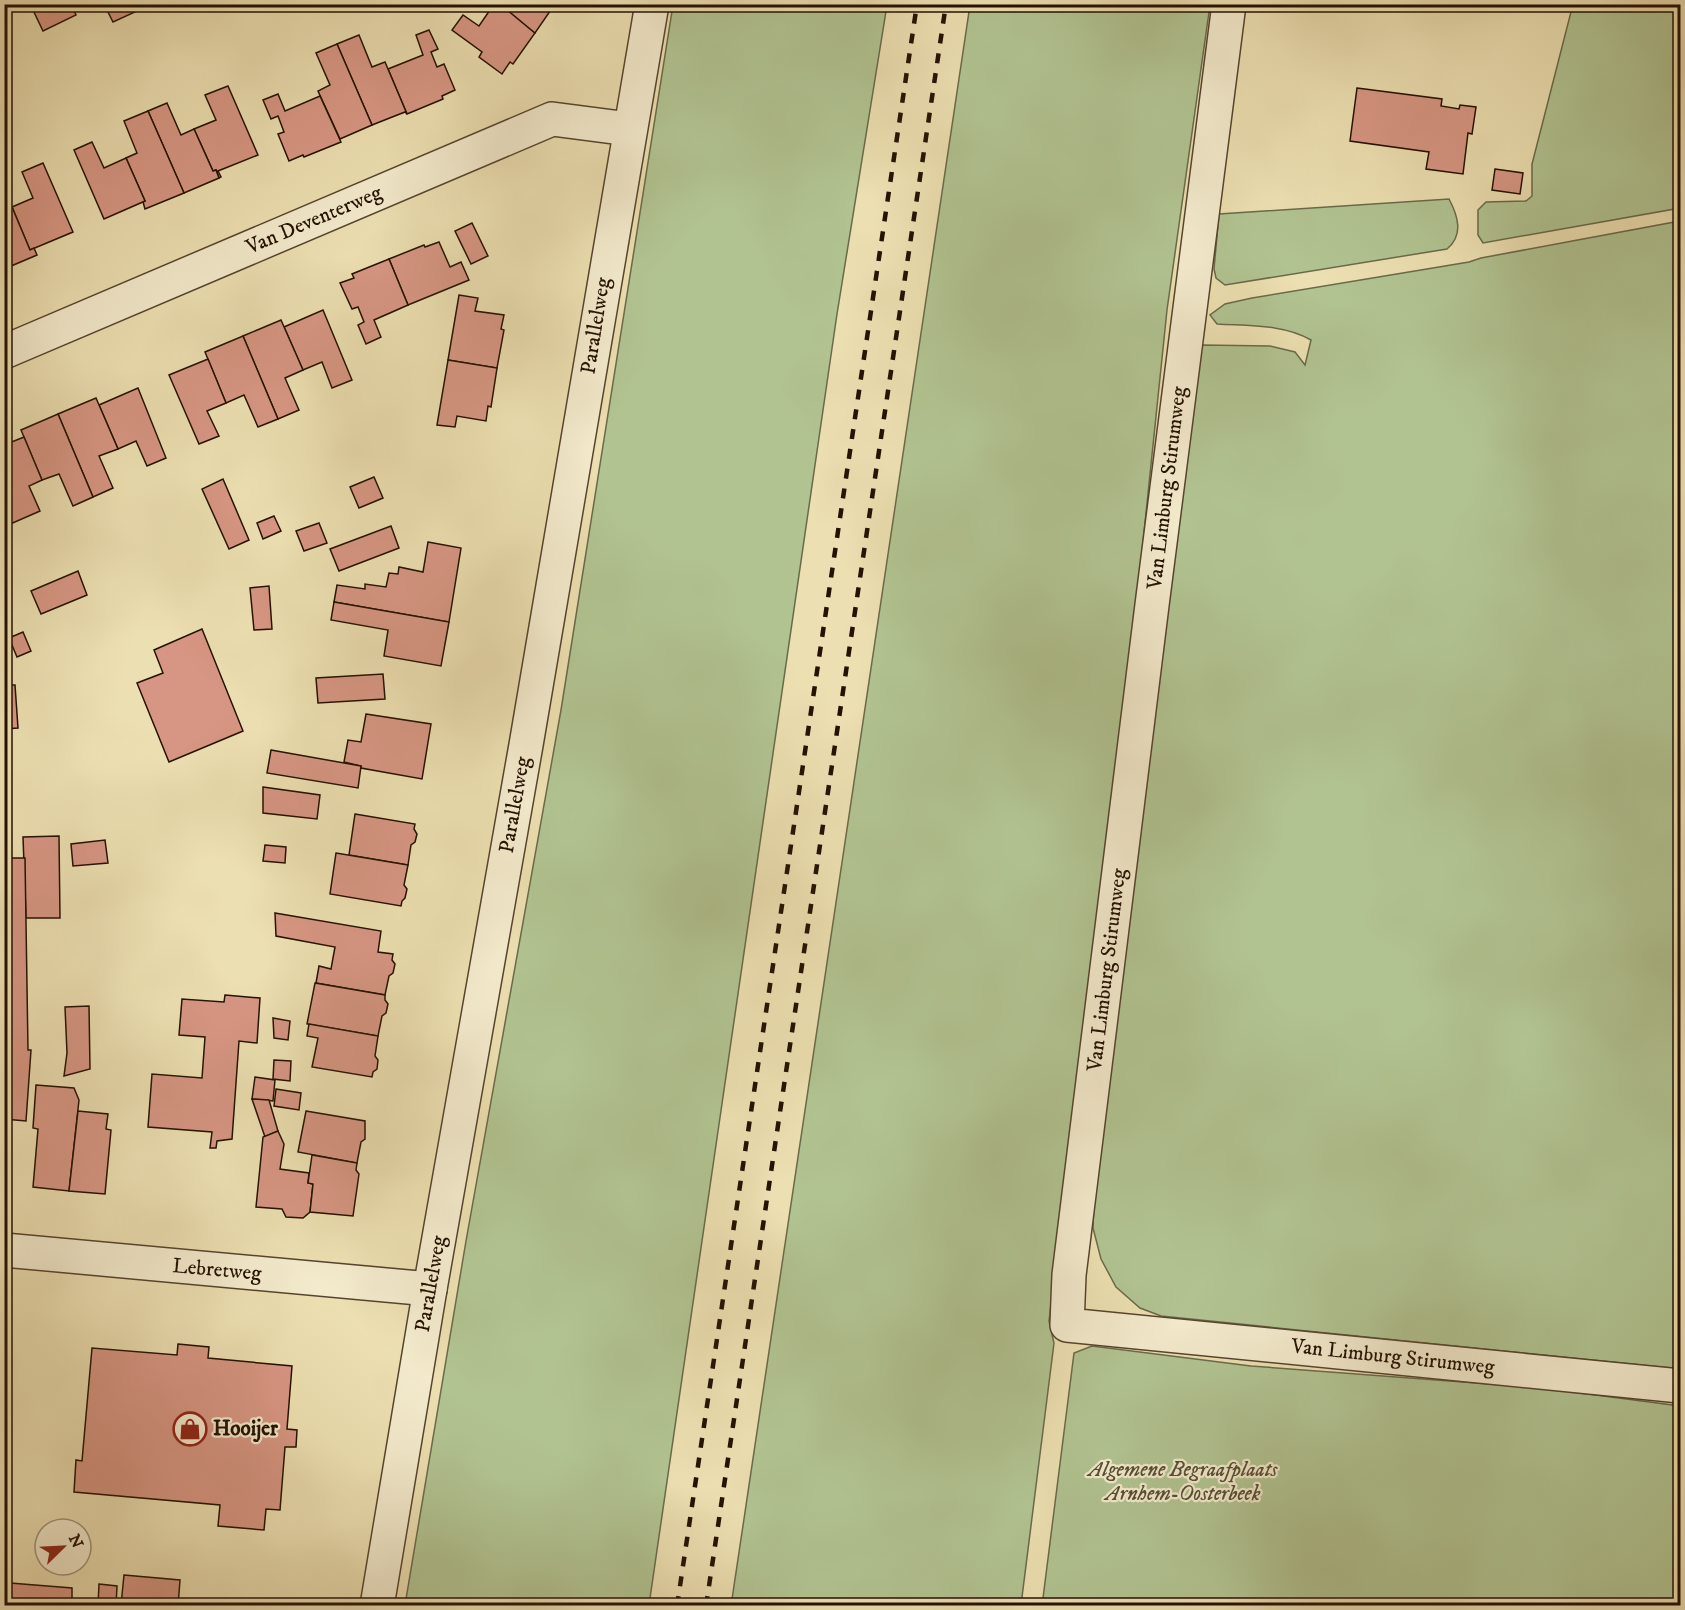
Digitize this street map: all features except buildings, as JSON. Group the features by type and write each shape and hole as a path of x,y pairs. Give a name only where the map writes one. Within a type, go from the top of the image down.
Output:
{"street":[{"name":"Parallelweg","path":"377,1605 476,1018 526,745 652,4"},
{"name":"Van Limburg Stirumweg","path":"1229,4 1069,1275 1067,1324 1680,1386"},
{"name":"Van Deventerweg","path":"4,352 552,118 629,129"},
{"name":"Lebretweg","path":"4,1250 430,1289"}],"green space":[{"path":"1573,4 1680,5 1680,208 1483,243 1478,235 1478,210 1486,202 1526,201 1532,196 1532,164"},
{"path":"673,5 887,5 837,314 649,1605 405,1605 466,1241 561,710"},
{"path":"970,5 1210,5 1167,310 1137,600 1049,1321 1054,1343 1021,1605 731,1606"},
{"path":"1449,199 1458,225 1456,238 1447,249 1225,285 1216,278 1214,269 1219,214"},
{"path":"1680,221 1680,1369 1161,1316 1140,1308 1116,1287 1101,1259 1093,1228 1094,1199 1165,609 1202,345 1270,346 1295,352 1305,365 1311,340 1278,328 1217,324 1210,315 1225,304 1252,298 1469,262"},
{"name":"Algemene Begraafplaats Arnhem-Oosterbeek","path":"1092,1346 1251,1366 1542,1388 1680,1406 1680,1605 1042,1606 1074,1353"}],"railway":[{"path":"677,1606 917,4"},
{"path":"706,1606 946,4"}],"place":[{"name":"Hooijer","path":"190,1429"}]}
